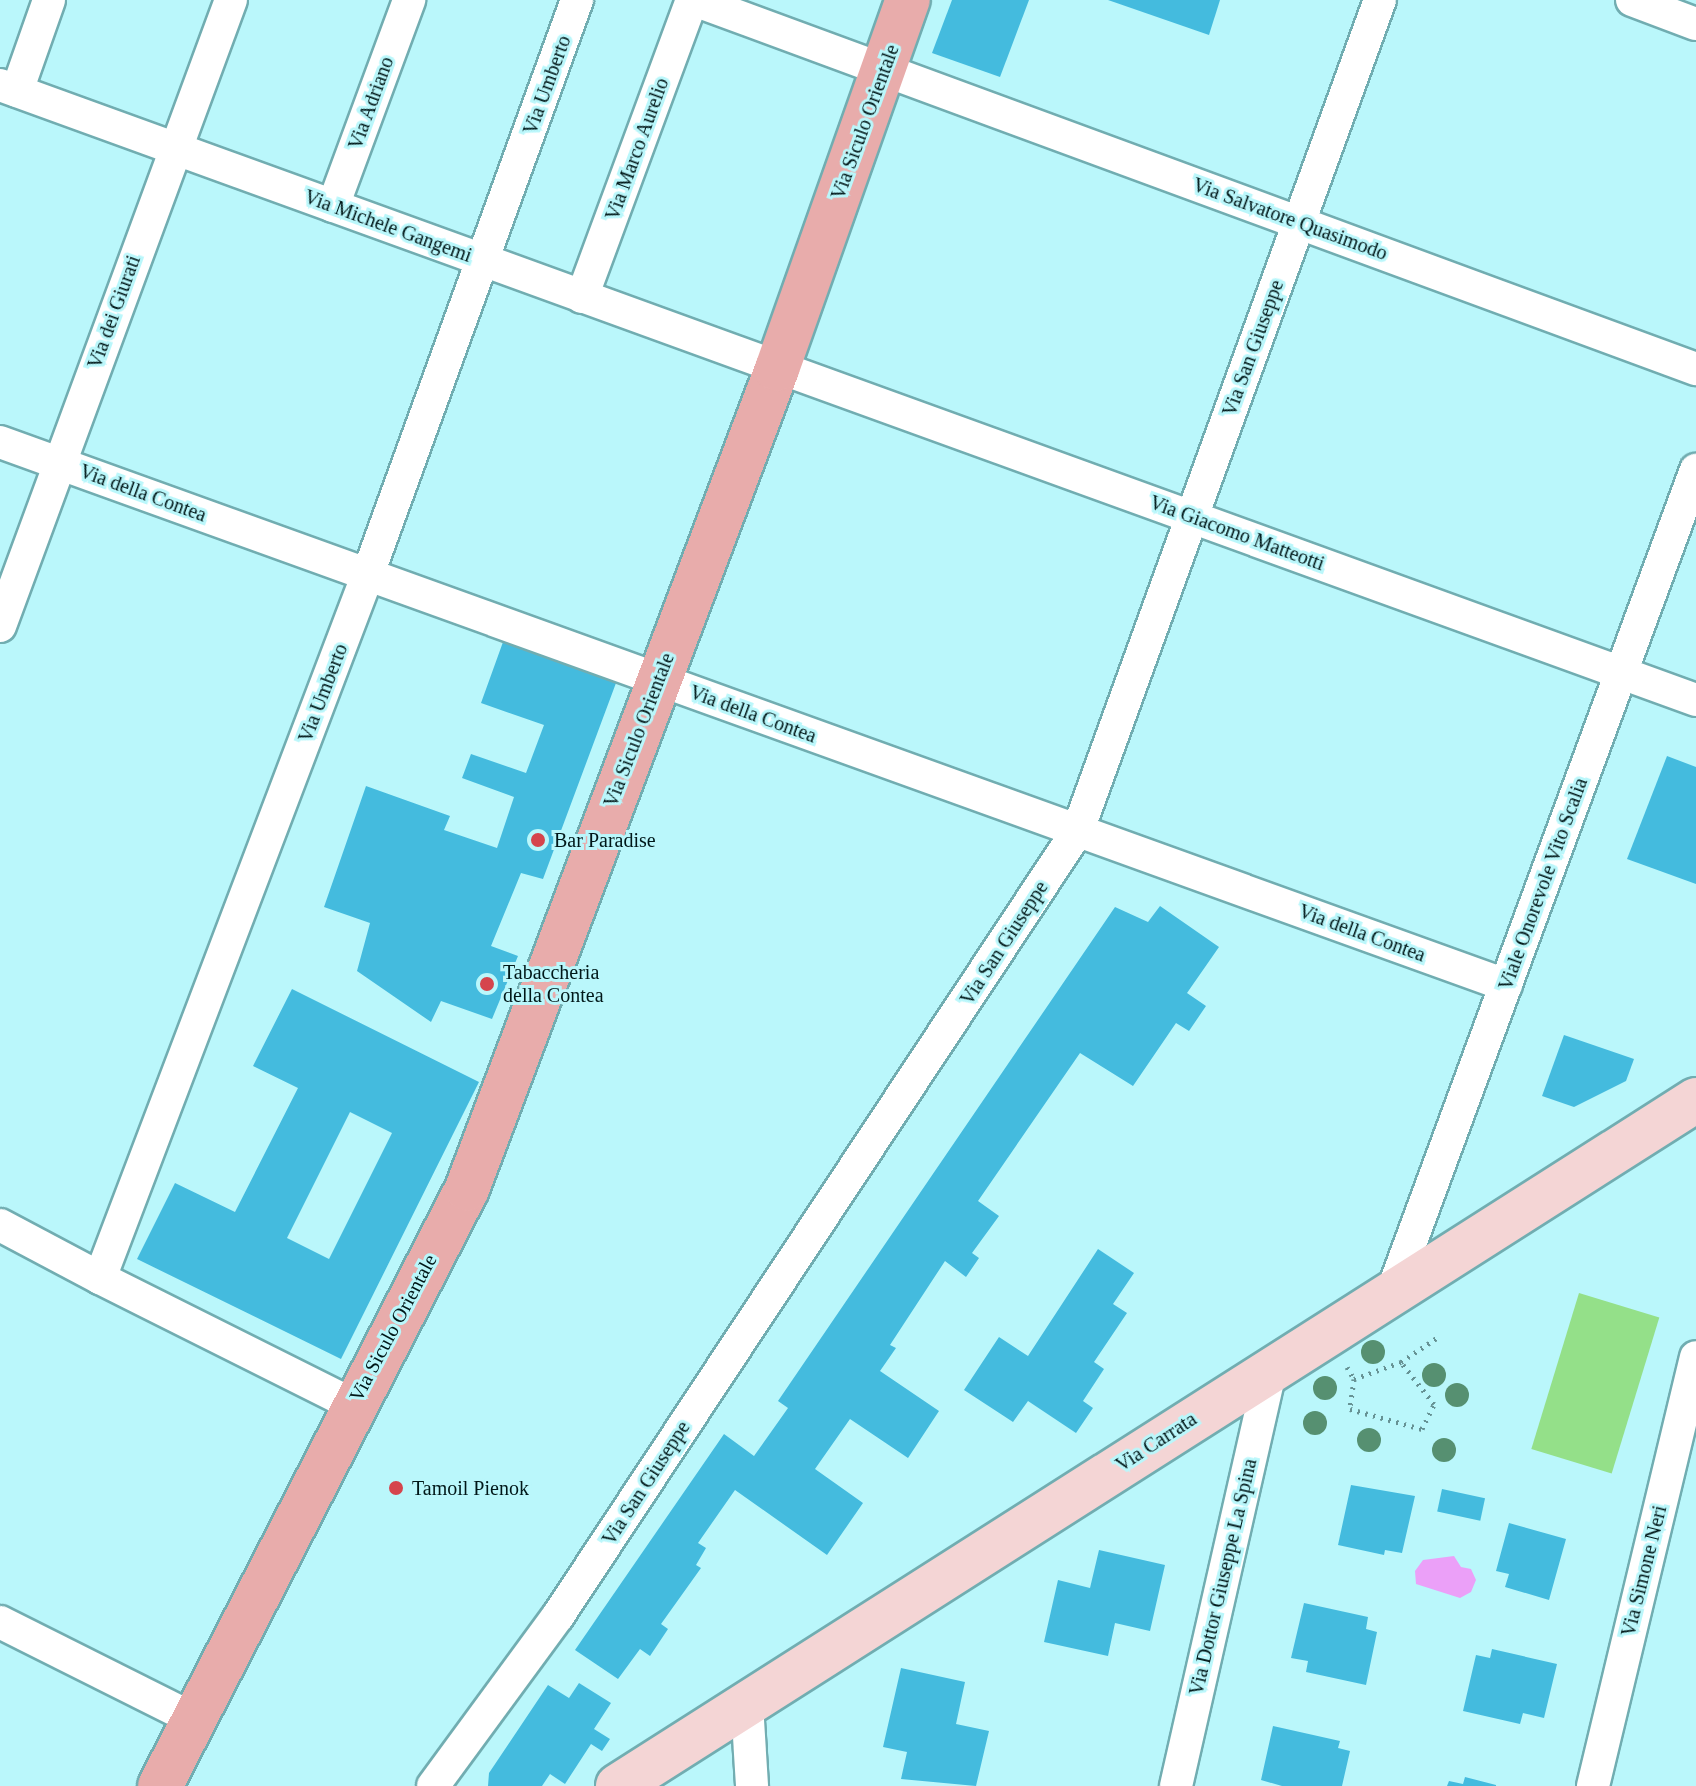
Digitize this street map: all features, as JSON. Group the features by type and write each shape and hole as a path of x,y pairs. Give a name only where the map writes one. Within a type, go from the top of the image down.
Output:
{"main road":[{"name":"Via Siculo Orientale","path":"160,1786 352,1404 467,1189 777,369 908,0"}],"street":[{"path":"8,88 49,0"},
{"name":"Via dei Giurati","path":"0,626 231,0"},
{"name":"Via Adriano","path":"333,206 409,0"},
{"name":"Via Umberto","path":"100,1278 368,574 577,0"},
{"name":"Via Salvatore Quasimodo","path":"693,0 1696,369"},
{"name":"Via Marco Aurelio","path":"582,297 693,0"},
{"name":"Via San Giuseppe","path":"433,1786 558,1616 1078,830 1380,0"},
{"path":"1632,0 1696,24"},
{"name":"Via Michele Gangemi","path":"8,88 777,369"},
{"name":"Via Giacomo Matteotti","path":"777,369 1696,700"},
{"name":"Via della Contea","path":"0,442 1506,985"},
{"name":"Viale Onorevole Vito Scalia","path":"1390,1298 1696,470"},
{"name":"Via Carrata","path":"618,1786 1271,1368 1390,1298 1696,1100"},
{"path":"0,1225 352,1404"},
{"name":"Via Simone Neri","path":"1593,1786 1696,1357"},
{"name":"Via Dottor Giuseppe La Spina","path":"1176,1786 1271,1368"},
{"path":"0,1622 194,1719"},
{"path":"747,1704 752,1786"}],"path":[{"path":"1327,1335 1354,1379 1350,1409 1422,1429 1434,1404 1401,1362"},
{"path":"1354,1379 1401,1362 1438,1337"}],"green space":[{"path":"1579,1293 1659,1318 1612,1473 1531,1449"}],"shaded area":[{"path":"1454,1556 1461,1567 1471,1569 1476,1580 1471,1592 1460,1598 1416,1584 1415,1571 1423,1560"}],"building":[{"path":"952,0 1029,0 1000,77 932,53"},
{"path":"1108,0 1220,0 1209,35"},
{"path":"503,642 616,683 543,879 521,873 491,946 518,956 492,1019 441,1001 431,1022 357,971 370,923 324,907 366,786 450,816 444,830 497,848 514,797 462,778 471,754 526,773 544,725 481,703"},
{"path":"1667,756 1696,767 1696,884 1627,859"},
{"path":"1160,906 1219,947 1187,993 1206,1006 1189,1031 1176,1023 1133,1086 1080,1053 978,1201 999,1216 972,1253 979,1258 966,1277 945,1261 890,1345 896,1348 880,1371 939,1411 908,1458 850,1419 815,1469 863,1503 827,1555 735,1490 698,1543 706,1548 696,1565 701,1568 661,1624 668,1629 650,1656 640,1649 618,1679 575,1650 724,1434 754,1456 788,1408 778,1401 1115,907 1148,922"},
{"path":"292,989 479,1082 341,1359 137,1259 175,1183 235,1212 298,1088 253,1066","holes":["350,1112 392,1133 329,1259 287,1238"]},
{"path":"1564,1035 1634,1059 1626,1081 1574,1107 1542,1096"},
{"path":"1098,1249 1134,1273 1113,1304 1127,1313 1094,1362 1104,1369 1083,1401 1093,1408 1076,1433 1028,1401 1013,1422 964,1390 999,1337 1028,1356"},
{"path":"1351,1485 1415,1496 1402,1553 1385,1550 1384,1555 1338,1545"},
{"path":"1442,1489 1485,1498 1480,1521 1437,1511"},
{"path":"1509,1523 1566,1539 1549,1600 1505,1587 1509,1574 1496,1571"},
{"path":"1099,1550 1165,1565 1150,1631 1115,1623 1108,1656 1044,1642 1058,1580 1090,1588"},
{"path":"1304,1603 1368,1617 1366,1629 1377,1632 1366,1685 1306,1672 1308,1661 1291,1658"},
{"path":"1492,1649 1557,1664 1544,1718 1523,1713 1520,1724 1463,1711 1476,1655 1490,1658"},
{"path":"901,1668 965,1682 956,1724 989,1731 976,1786 901,1779 907,1752 883,1747"},
{"path":"579,1683 611,1703 594,1729 610,1739 602,1751 591,1744 565,1784 550,1774 542,1786 488,1786 489,1773 548,1685 569,1698"},
{"path":"1273,1726 1340,1741 1338,1748 1350,1751 1342,1786 1282,1786 1261,1780"},
{"path":"1465,1777 1496,1786 1447,1786 1449,1781 1463,1784"}],"place":[{"name":"Bar Paradise","path":"538,840"},
{"name":"Tabaccheria della Contea","path":"487,984"},
{"name":"Tamoil Pienok","path":"396,1488"}]}
